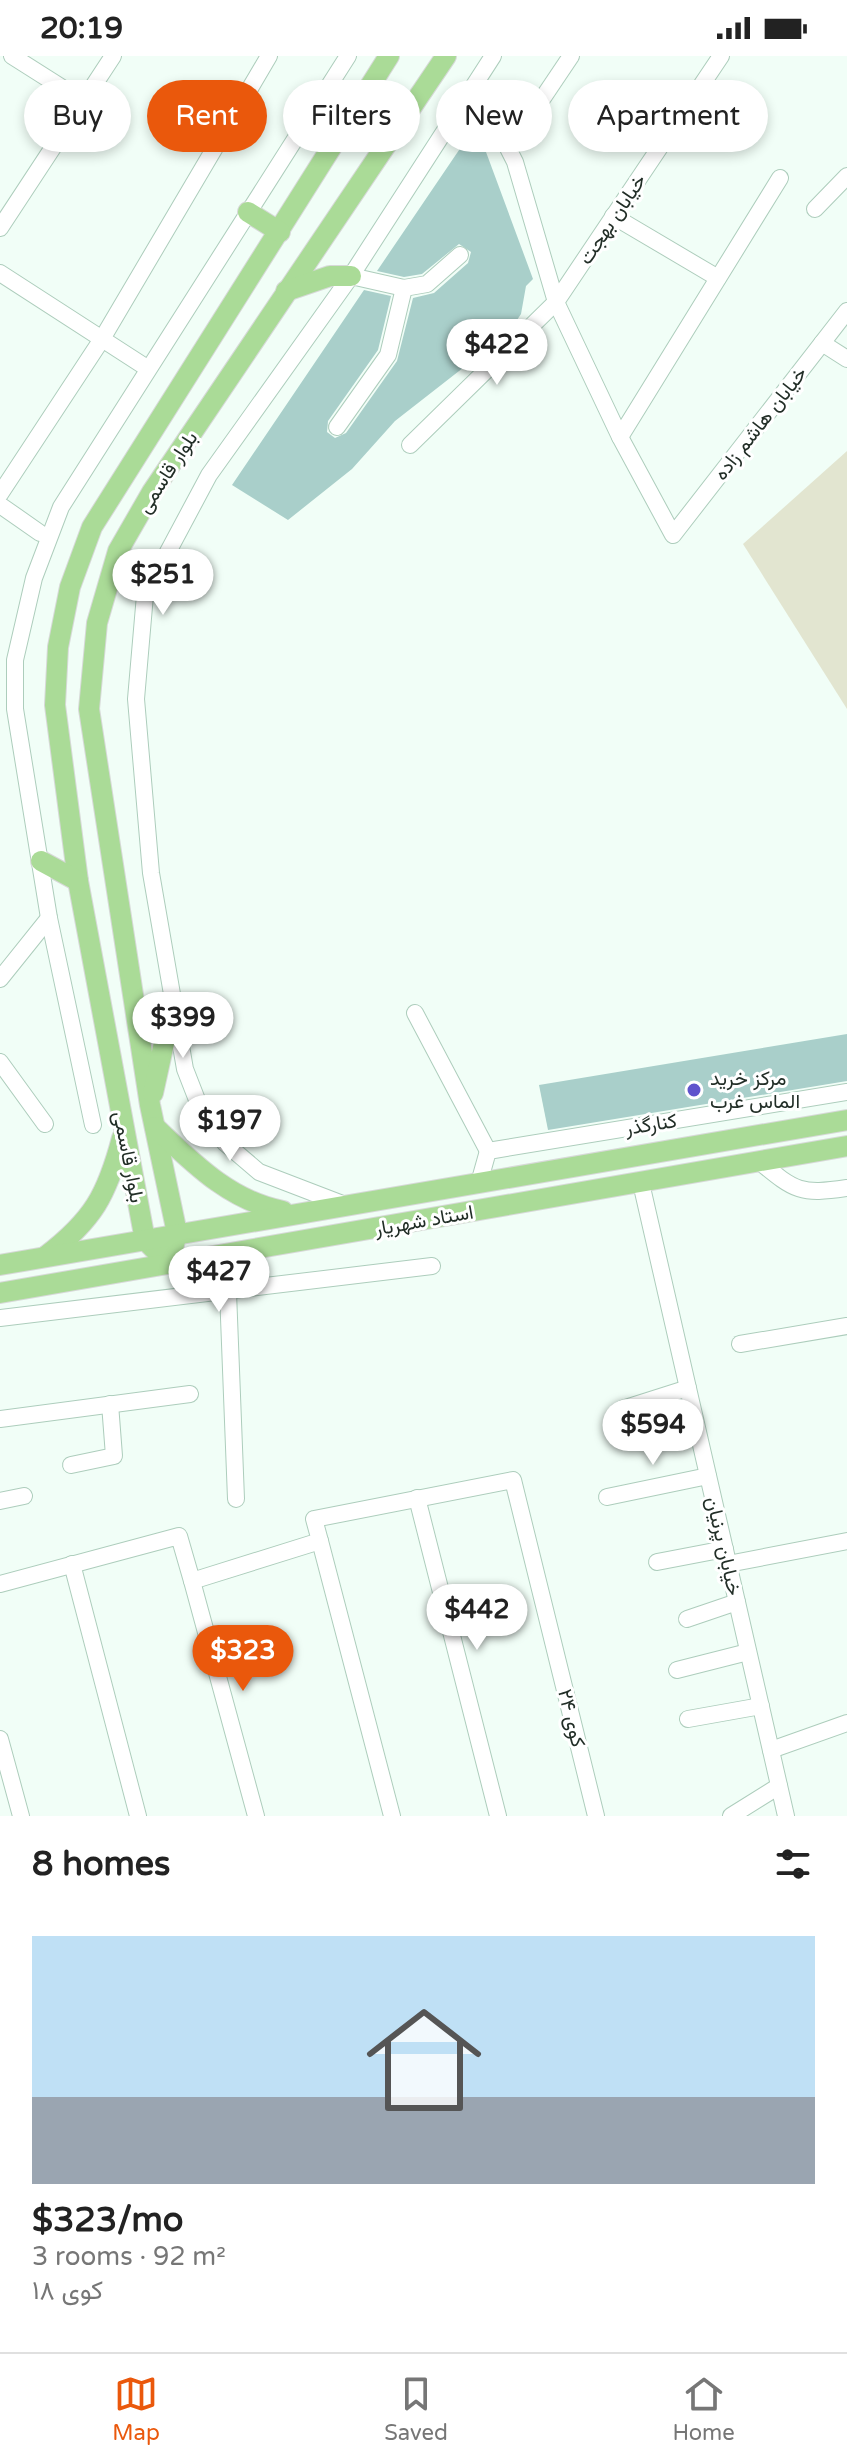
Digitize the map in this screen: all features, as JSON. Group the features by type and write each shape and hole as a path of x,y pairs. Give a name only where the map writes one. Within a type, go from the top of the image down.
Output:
{"main road":[{"name":"بلوار قاسمی","path":"145,1240 78,881 55,705 58,647 70,587 92,527 389,56"},
{"name":"بلوار قاسمی","path":"169,1264 177,1233 150,1105 89,709 97,623 125,539 152,492 446,56"},
{"path":"248,212 280,232"},
{"path":"286,291 330,276 351,276"},
{"path":"41,861 78,881"},
{"path":"150,1105 172,1007"},
{"name":"استاد شهریار","path":"0,1265 847,1120"},
{"path":"155,1127 197,1167 254,1206 299,1214"},
{"path":"44,1258 79,1231 100,1201 113,1173 124,1131"},
{"name":"استاد شهریار","path":"0,1293 847,1146"},
{"path":"145,1240 169,1264"}],"street":[{"path":"12,56 50,80"},
{"path":"97,80 113,56"},
{"path":"0,494 102,339 269,56"},
{"path":"93,1125 49,918 41,861 7,713 15,660 34,578 61,507 348,56"},
{"path":"479,80 493,56"},
{"path":"552,84 571,56"},
{"name":"خیابان بهجت","path":"410,445 556,302 721,56"},
{"path":"347,1206 259,1172 225,1143 199,1105 185,1069 172,1007 151,873 136,699 145,595 209,475 351,276 436,146"},
{"path":"0,228 50,152"},
{"path":"510,152 556,302 620,437"},
{"path":"815,209 847,176"},
{"path":"620,437 780,178"},
{"path":"613,216 718,278"},
{"path":"351,276 404,288 427,284 460,255"},
{"path":"0,273 147,368"},
{"path":"337,427 388,355 404,288"},
{"name":"خیابان هاشم زاده","path":"620,437 673,535 847,311"},
{"path":"822,343 847,359"},
{"path":"0,505 40,533"},
{"path":"0,979 49,918"},
{"path":"415,1013 488,1151 479,1183"},
{"path":"0,1062 45,1124"},
{"name":"کنارگذر","path":"488,1151 847,1092"},
{"path":"760,1162 793,1189 810,1194 847,1188"},
{"name":"خیابان پرنیان","path":"641,1183 786,1816"},
{"path":"0,1318 432,1266"},
{"path":"228,1292 236,1499"},
{"path":"740,1344 847,1326"},
{"path":"622,1409 688,1388"},
{"path":"0,1419 190,1394"},
{"path":"71,1465 114,1456 110,1404"},
{"path":"607,1497 708,1476"},
{"name":"کوی ۲۴","path":"417,1498 513,1480 596,1816"},
{"path":"0,1501 24,1496"},
{"path":"392,1816 314,1519 417,1498 498,1816"},
{"path":"0,1584 179,1536 256,1816"},
{"path":"192,1581 320,1541"},
{"path":"657,1562 847,1541"},
{"path":"72,1564 138,1816"},
{"path":"687,1619 737,1602"},
{"path":"677,1670 748,1652"},
{"path":"688,1719 761,1706"},
{"path":"771,1750 847,1723"},
{"path":"0,1739 21,1816"},
{"path":"731,1816 779,1786"}],"green space":[{"path":"847,451 847,709 743,544"}],"building":[{"path":"458,152 486,152 533,279 526,286 521,314 509,332 395,421 352,469 288,520 232,485 364,290 391,296 378,350 328,421 327,432 335,438 346,433 397,361 413,298 434,293 468,263 471,252 459,244 422,274 404,277 377,271"},
{"name":"مرکز خرید الماس غرب","path":"847,1034 847,1081 548,1130 539,1085"}],"place":[{"name":"مرکز خرید الماس غرب","path":"694,1090"}]}
